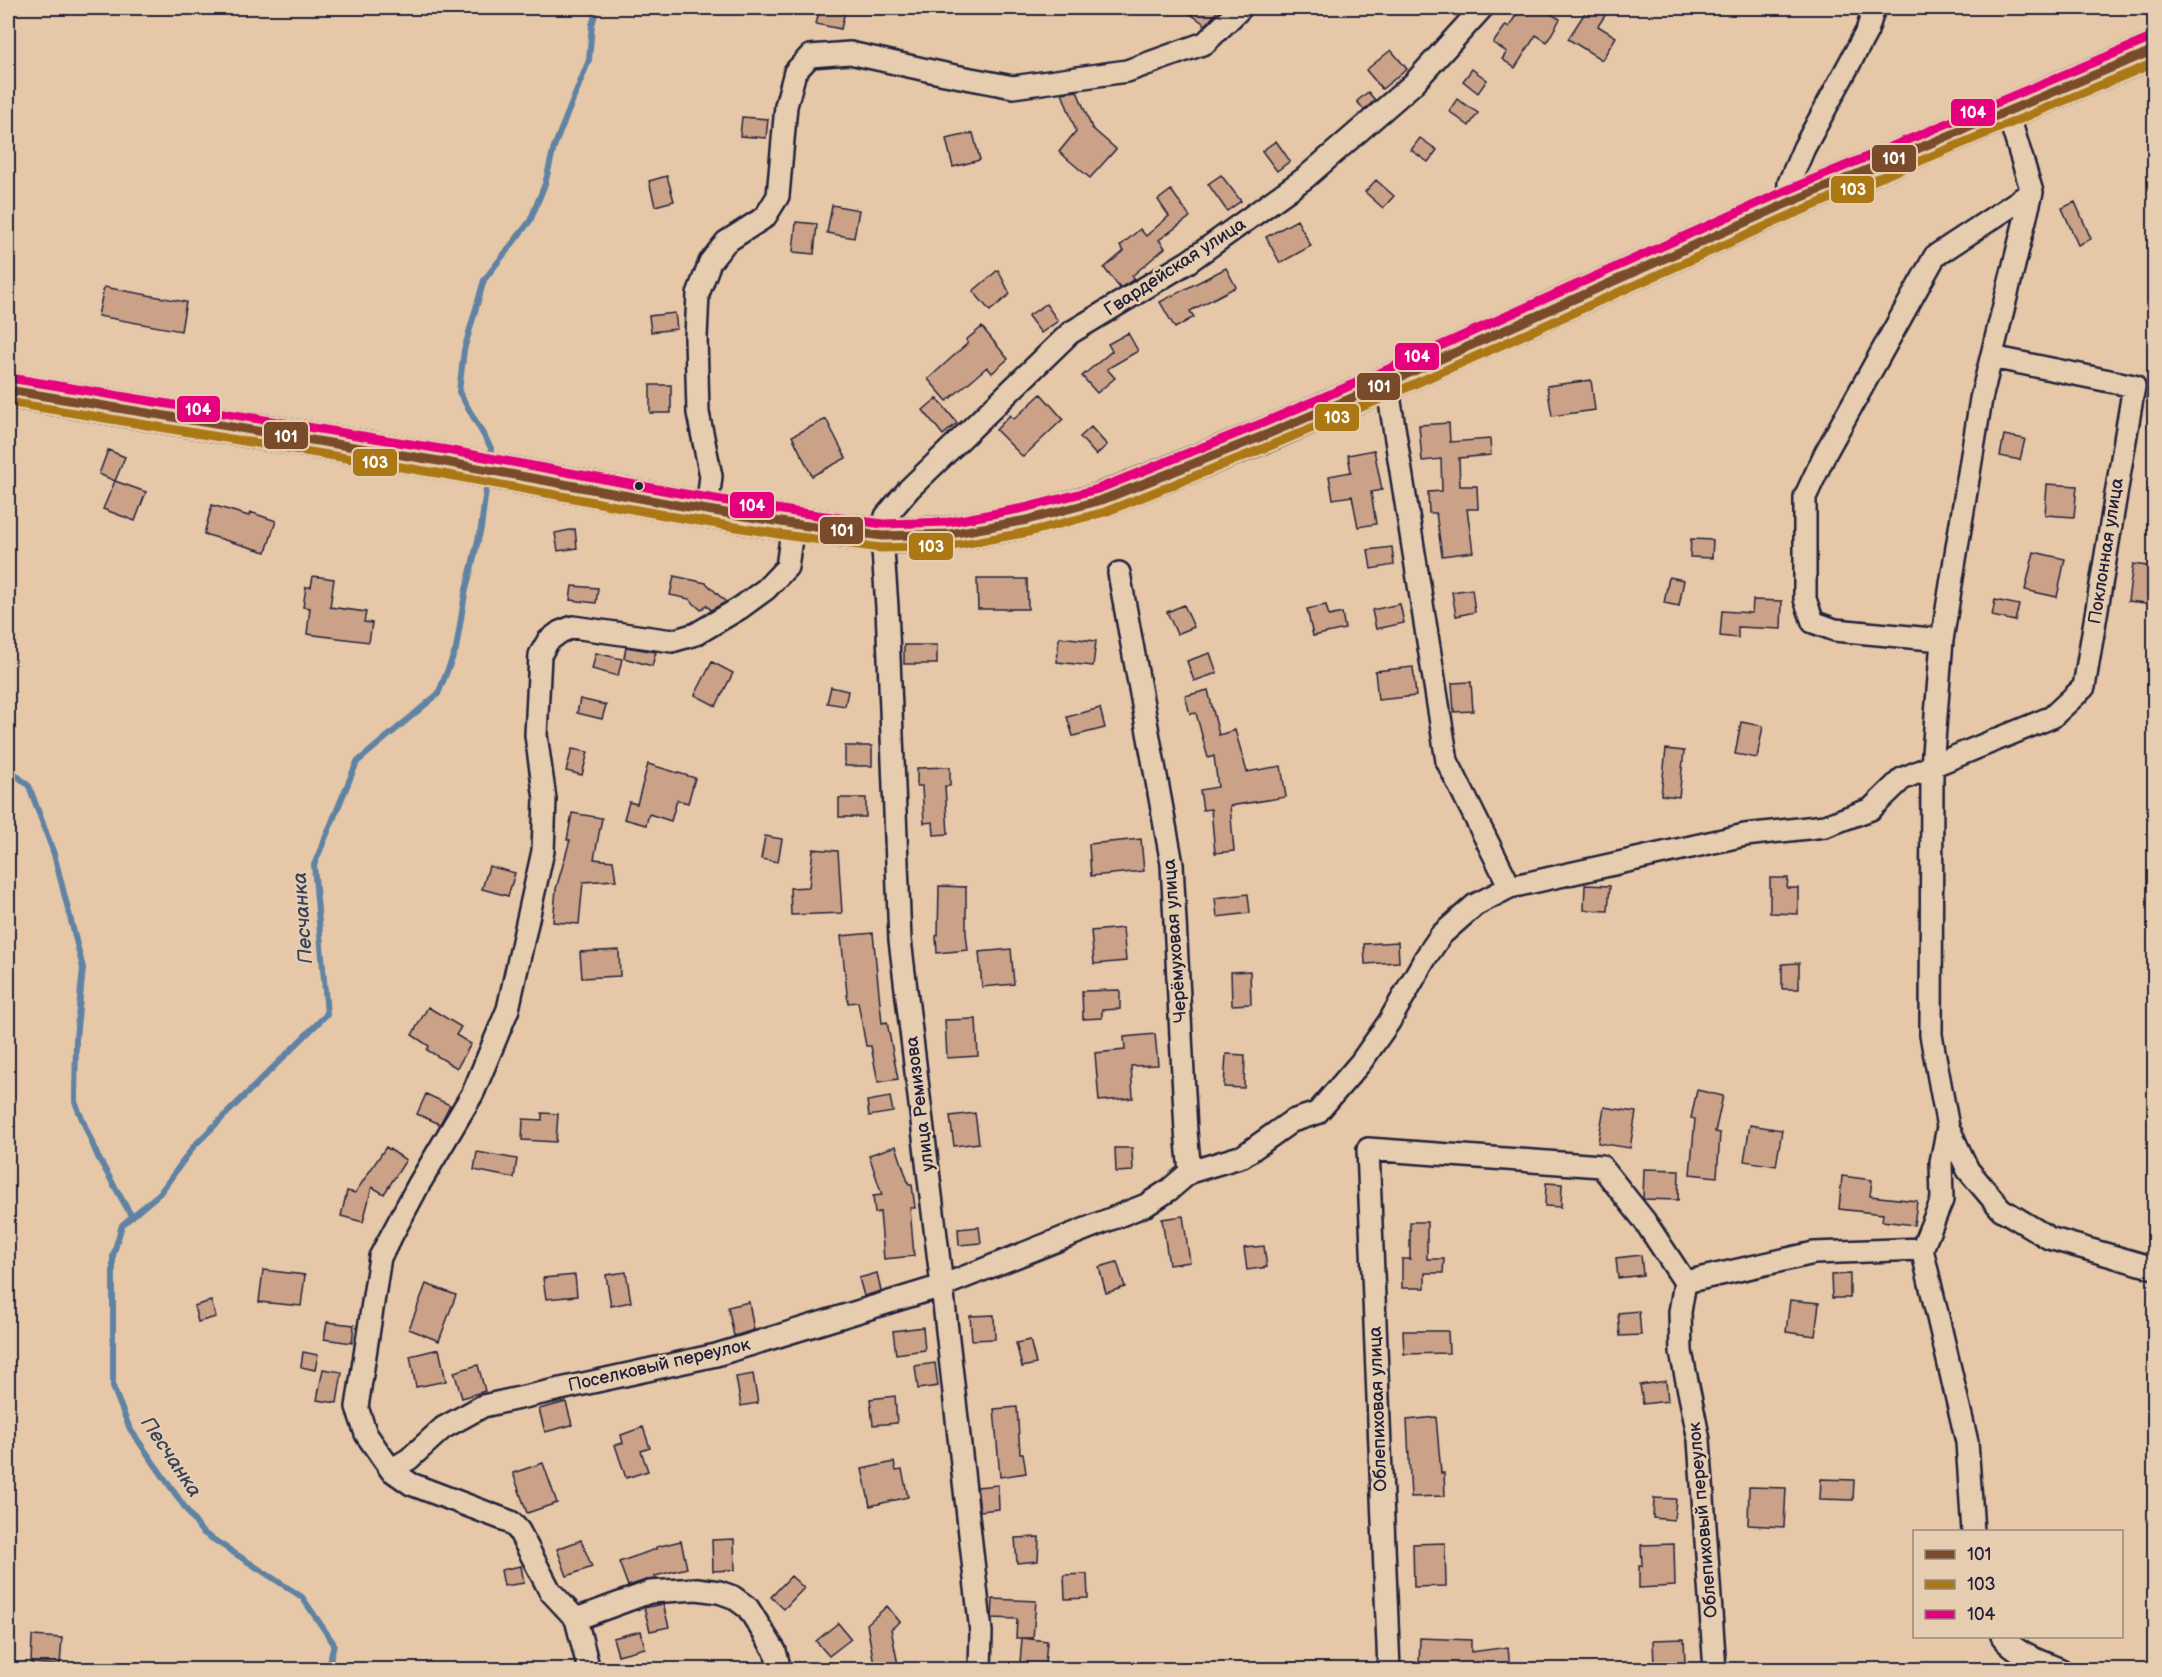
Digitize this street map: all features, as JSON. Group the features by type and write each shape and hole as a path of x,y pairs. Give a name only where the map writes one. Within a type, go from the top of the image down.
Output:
{"highway":[{"path":"8,390 445,462 793,524 882,536 950,534 1027,520 1102,500 1268,434 1388,383 1788,203 2154,50"}],"street":[{"path":"707,510 711,476 698,413 696,337 698,294 710,262 726,242 765,217 778,195 786,106 795,72 810,56 850,53 1013,87 1126,71 1205,43 1241,8"},
{"name":"Гвардейская улица","path":"882,536 886,516 909,489 1070,333 1188,262 1305,178 1413,84 1482,8"},
{"path":"1788,203 1789,183 1804,148 1867,31 1874,8"},
{"path":"2007,110 2032,192 1981,399 1942,640 1932,766 1931,1035 1948,1127 1968,1170 2001,1209 2049,1238 2154,1268"},
{"path":"1942,640 1835,630 1813,622 1805,599 1805,497 1826,452 1935,256 2032,192"},
{"name":"Поклонная улица","path":"1932,766 2052,717 2084,687 2133,386 1992,357"},
{"path":"1388,383 1447,761 1510,887"},
{"path":"589,1670 576,1619 549,1591 519,1531 511,1522 411,1484 391,1470 366,1434 357,1407 380,1257 419,1184 473,1093 508,1009 543,851 545,800 536,735 540,655 548,641 560,632 573,627 672,641 696,634 740,608 766,589 787,567 793,524"},
{"name":"улица Ремизова","path":"882,536 887,607 900,940 981,1632 980,1670"},
{"name":"Черёмуховая улица","path":"1119,573 1172,864 1190,1172"},
{"path":"1190,1172 1243,1156 1292,1121 1317,1113 1361,1062 1378,1038 1441,935 1475,905 1510,887 1745,835 1825,826 1871,808 1902,779 1932,766"},
{"path":"1948,1127 1941,1162 1942,1200 1922,1249 1967,1442 1973,1530"},
{"name":"Облепиховая улица","path":"1389,1670 1368,1149 1601,1166 1644,1220 1685,1282"},
{"name":"Поселковый переулок","path":"391,1470 409,1459 443,1428 483,1406 716,1355 942,1286 1146,1205 1169,1190 1190,1172"},
{"path":"1685,1282 1814,1253 1922,1249"},
{"name":"Облепиховый переулок","path":"1685,1282 1680,1312 1681,1352 1699,1440 1715,1670"},
{"path":"576,1619 650,1593 697,1588 719,1592 733,1597 748,1608 775,1651 780,1670"},
{"path":"2004,1638 2009,1645 2032,1658 2061,1670"}],"building":[{"path":"820,8 845,11 841,29 816,24"},
{"path":"1182,8 1220,8 1206,25"},
{"path":"1520,8 1540,8 1560,19 1547,42 1536,35 1515,68 1502,59 1507,52 1493,43 1506,25 1509,27"},
{"path":"1588,8 1610,8 1598,26 1616,37 1602,60 1568,39"},
{"path":"1391,50 1407,69 1382,89 1366,70"},
{"path":"1472,69 1487,80 1478,93 1463,81"},
{"path":"1077,91 1092,128 1116,149 1090,178 1059,152 1076,131 1062,93"},
{"path":"1368,92 1375,100 1364,110 1357,101"},
{"path":"1457,99 1478,113 1469,126 1449,111"},
{"path":"742,117 768,119 766,138 740,136"},
{"path":"973,133 980,160 953,167 946,139"},
{"path":"1420,138 1437,150 1428,162 1411,150"},
{"path":"1276,141 1290,161 1277,171 1262,151"},
{"path":"1221,175 1241,201 1227,211 1208,184"},
{"path":"667,176 674,201 655,206 649,181"},
{"path":"1376,180 1394,196 1383,208 1365,192"},
{"path":"1171,190 1190,217 1159,240 1165,248 1132,276 1135,279 1120,288 1104,268 1124,251 1120,246 1140,229 1146,236 1169,216 1158,200"},
{"path":"2075,202 2091,239 2078,245 2062,208"},
{"path":"832,205 859,210 854,238 827,233"},
{"path":"1297,220 1311,246 1280,263 1266,237"},
{"path":"796,222 817,224 814,254 793,252"},
{"path":"1226,268 1236,287 1190,311 1194,317 1175,328 1160,302"},
{"path":"998,270 1010,294 990,311 973,291"},
{"path":"104,287 186,302 181,331 98,316"},
{"path":"1046,304 1058,321 1041,333 1028,316"},
{"path":"675,313 677,329 651,332 649,316"},
{"path":"982,327 1008,359 992,373 987,367 947,401 928,379 968,343 966,340"},
{"path":"1128,333 1138,351 1107,369 1115,378 1097,393 1082,376 1112,351 1108,344"},
{"path":"1591,380 1595,410 1552,416 1547,386"},
{"path":"650,385 671,385 671,413 650,413"},
{"path":"1041,394 1063,419 1023,457 996,430 1010,415 1014,419"},
{"path":"937,398 957,423 943,435 923,410"},
{"path":"826,419 846,458 812,476 792,436"},
{"path":"1449,423 1450,442 1490,439 1491,455 1459,458 1460,486 1477,486 1478,509 1467,509 1473,552 1442,556 1436,513 1429,513 1428,492 1442,491 1441,459 1422,461 1419,425"},
{"path":"1091,427 1107,445 1096,455 1080,437"},
{"path":"2004,435 2025,439 2020,460 2000,456"},
{"path":"108,450 125,457 115,481 99,474"},
{"path":"1374,450 1382,490 1371,492 1376,524 1358,527 1352,496 1333,499 1329,476 1351,472 1348,455"},
{"path":"115,481 146,492 135,521 103,509"},
{"path":"2047,484 2077,486 2074,517 2045,515"},
{"path":"212,505 249,516 250,512 276,521 266,552 204,534"},
{"path":"575,529 577,548 558,551 555,533"},
{"path":"1691,539 1713,540 1712,558 1690,557"},
{"path":"1392,547 1394,565 1371,569 1368,550"},
{"path":"2034,552 2065,559 2057,597 2025,590"},
{"path":"2133,564 2154,567 2154,604 2128,601"},
{"path":"313,576 334,579 330,607 366,612 364,622 372,623 369,642 307,634 310,608 303,607 306,587 311,587"},
{"path":"674,576 706,583 726,602 711,610 706,605 701,610 689,599 670,595"},
{"path":"1669,577 1684,580 1679,606 1664,603"},
{"path":"977,579 1027,579 1028,609 978,609"},
{"path":"572,586 598,588 596,603 570,600"},
{"path":"1472,589 1475,612 1456,616 1452,592"},
{"path":"1753,600 1782,601 1781,629 1738,627 1738,638 1720,636 1722,611 1752,613"},
{"path":"1995,600 2019,605 2015,621 1992,616"},
{"path":"1400,604 1404,623 1376,629 1372,610"},
{"path":"1184,605 1194,627 1177,634 1167,612"},
{"path":"1326,605 1329,616 1342,613 1345,629 1313,636 1307,609"},
{"path":"1059,637 1096,641 1093,666 1057,662"},
{"path":"904,645 937,645 937,664 904,664"},
{"path":"626,647 656,652 652,666 624,658"},
{"path":"596,653 622,659 618,676 592,669"},
{"path":"1210,653 1217,673 1194,681 1187,661"},
{"path":"712,662 733,673 716,706 695,695"},
{"path":"1413,667 1416,696 1378,700 1375,671"},
{"path":"1471,682 1473,711 1454,712 1452,683"},
{"path":"831,687 848,691 845,706 827,703"},
{"path":"1208,690 1219,735 1235,730 1247,772 1281,766 1286,797 1230,806 1234,851 1215,853 1211,809 1203,810 1200,790 1218,787 1214,756 1208,758 1196,713 1190,714 1185,696"},
{"path":"580,699 606,705 602,719 577,713"},
{"path":"1100,708 1105,728 1073,736 1067,717"},
{"path":"1741,722 1763,726 1757,758 1735,754"},
{"path":"845,746 872,746 872,766 845,766"},
{"path":"572,749 588,752 582,775 566,771"},
{"path":"1666,749 1684,751 1679,797 1661,795"},
{"path":"648,764 695,778 688,803 677,800 671,821 649,814 646,825 624,819 629,802 637,804"},
{"path":"950,767 950,786 945,786 948,834 934,835 933,822 924,823 922,786 917,786 917,768"},
{"path":"839,798 866,798 866,817 839,817"},
{"path":"572,813 602,818 594,859 613,861 616,880 583,882 579,924 553,922 556,889 570,840 567,840"},
{"path":"765,836 782,839 778,862 761,859"},
{"path":"1141,839 1144,871 1091,876 1089,844"},
{"path":"813,849 838,851 842,913 791,915 790,888 809,887"},
{"path":"489,866 515,873 508,896 482,889"},
{"path":"1770,878 1788,878 1787,888 1798,888 1798,914 1770,913"},
{"path":"1585,885 1610,886 1608,911 1584,910"},
{"path":"939,886 966,887 968,950 937,953"},
{"path":"1248,894 1250,913 1217,917 1215,898"},
{"path":"1123,928 1126,961 1094,964 1091,931"},
{"path":"873,933 882,1023 887,1022 898,1079 878,1082 871,1046 866,1046 858,1002 848,1003 841,936"},
{"path":"1398,942 1399,962 1365,964 1364,944"},
{"path":"1011,949 1014,984 982,987 979,952"},
{"path":"619,950 620,976 582,978 580,952"},
{"path":"1799,963 1799,989 1782,989 1782,964"},
{"path":"1250,971 1251,1004 1232,1005 1231,972"},
{"path":"1120,990 1120,1009 1102,1010 1102,1018 1083,1019 1082,991"},
{"path":"428,1007 461,1027 456,1035 471,1044 457,1068 427,1050 429,1046 412,1035"},
{"path":"976,1019 978,1056 947,1058 945,1020"},
{"path":"1155,1034 1158,1065 1131,1066 1133,1098 1099,1101 1095,1053 1125,1050 1124,1037"},
{"path":"1226,1054 1245,1055 1244,1088 1224,1087"},
{"path":"1697,1090 1723,1096 1715,1132 1720,1133 1717,1177 1690,1174 1695,1119 1691,1118"},
{"path":"426,1094 450,1105 440,1124 417,1114"},
{"path":"890,1097 893,1112 869,1116 867,1101"},
{"path":"1604,1107 1636,1112 1630,1148 1598,1143"},
{"path":"542,1113 558,1114 556,1142 522,1140 523,1119 542,1120"},
{"path":"975,1113 979,1143 954,1146 950,1116"},
{"path":"1750,1125 1782,1130 1776,1166 1744,1161"},
{"path":"896,1146 909,1185 912,1185 915,1208 910,1208 914,1256 884,1259 880,1212 875,1213 873,1196 882,1195 869,1155"},
{"path":"386,1147 406,1160 384,1194 372,1187 363,1222 341,1216 347,1191 355,1193"},
{"path":"1115,1148 1132,1148 1133,1171 1116,1172"},
{"path":"477,1152 517,1159 514,1178 474,1170"},
{"path":"1644,1169 1679,1170 1678,1200 1643,1199"},
{"path":"1842,1176 1872,1180 1870,1196 1917,1201 1914,1225 1882,1221 1883,1214 1839,1209"},
{"path":"1546,1183 1562,1184 1561,1207 1545,1206"},
{"path":"1183,1216 1190,1262 1169,1265 1162,1219"},
{"path":"1410,1222 1427,1222 1427,1259 1444,1259 1443,1273 1425,1273 1425,1288 1402,1288 1402,1259 1410,1259"},
{"path":"979,1227 981,1243 959,1245 958,1229"},
{"path":"1264,1246 1267,1267 1247,1270 1244,1248"},
{"path":"1641,1255 1643,1275 1618,1278 1616,1258"},
{"path":"1117,1262 1125,1287 1106,1293 1099,1267"},
{"path":"263,1270 305,1275 301,1306 259,1302"},
{"path":"626,1272 631,1302 611,1306 606,1275"},
{"path":"877,1273 881,1291 864,1296 859,1278"},
{"path":"1850,1274 1850,1298 1832,1298 1831,1275"},
{"path":"575,1275 577,1296 546,1299 543,1278"},
{"path":"426,1284 456,1295 439,1341 409,1329"},
{"path":"1790,1300 1819,1303 1815,1336 1786,1332"},
{"path":"211,1301 216,1317 198,1322 194,1306"},
{"path":"749,1302 754,1330 734,1336 728,1307"},
{"path":"1639,1311 1641,1335 1620,1336 1618,1313"},
{"path":"994,1315 995,1339 972,1340 970,1316"},
{"path":"327,1322 354,1325 352,1343 324,1339"},
{"path":"923,1327 925,1350 896,1354 893,1331"},
{"path":"1403,1331 1448,1331 1449,1353 1404,1354"},
{"path":"1030,1340 1036,1364 1022,1367 1016,1343"},
{"path":"439,1349 446,1381 416,1387 410,1356"},
{"path":"303,1352 318,1355 315,1370 301,1367"},
{"path":"935,1363 938,1386 918,1389 915,1366"},
{"path":"478,1365 485,1391 462,1398 454,1372"},
{"path":"323,1369 342,1372 337,1403 317,1400"},
{"path":"753,1374 758,1403 741,1406 736,1377"},
{"path":"1666,1381 1668,1401 1643,1404 1640,1385"},
{"path":"895,1396 897,1423 873,1425 870,1399"},
{"path":"566,1402 572,1425 545,1432 539,1409"},
{"path":"1017,1407 1020,1453 1023,1453 1026,1473 1000,1477 994,1409"},
{"path":"1436,1417 1445,1496 1411,1497 1407,1420"},
{"path":"643,1427 650,1448 641,1451 648,1471 626,1478 615,1445 623,1443 621,1435"},
{"path":"894,1462 896,1471 902,1470 908,1497 870,1506 862,1469"},
{"path":"543,1463 557,1503 527,1513 513,1473"},
{"path":"1821,1479 1854,1480 1853,1500 1820,1499"},
{"path":"998,1485 999,1509 980,1511 977,1487"},
{"path":"1749,1487 1786,1488 1784,1527 1748,1525"},
{"path":"1654,1498 1676,1499 1674,1520 1653,1518"},
{"path":"1039,1537 1038,1561 1017,1563 1015,1538"},
{"path":"734,1539 735,1570 713,1571 712,1540"},
{"path":"581,1540 592,1567 567,1576 557,1549"},
{"path":"681,1541 687,1568 628,1586 619,1562 656,1549 656,1547"},
{"path":"1445,1543 1446,1586 1414,1587 1413,1544"},
{"path":"1674,1544 1675,1586 1639,1588 1639,1566 1642,1566 1641,1545"},
{"path":"521,1566 524,1583 504,1586 501,1570"},
{"path":"1087,1574 1088,1598 1065,1599 1064,1575"},
{"path":"791,1576 804,1588 784,1609 771,1597"},
{"path":"993,1599 1036,1601 1033,1638 1016,1638 1017,1619 992,1618"},
{"path":"663,1604 669,1627 650,1631 644,1608"},
{"path":"887,1606 900,1622 891,1629 899,1670 875,1670 867,1624"},
{"path":"838,1623 851,1639 829,1656 816,1641"},
{"path":"641,1631 645,1648 618,1655 613,1638"},
{"path":"32,1636 62,1638 60,1665 31,1663"},
{"path":"1022,1638 1047,1641 1045,1665 1020,1663"},
{"path":"1420,1638 1471,1640 1471,1652 1508,1647 1510,1670 1457,1670 1457,1666 1419,1665"},
{"path":"1684,1639 1685,1664 1654,1665 1653,1640"}],"waterway":[{"name":"Песчанка","path":"490,462 491,448 459,392 464,350 484,280 530,221 545,184 554,147 589,60 592,25 597,8"},
{"name":"Песчанка","path":"328,1670 334,1644 302,1597 202,1532 130,1429 113,1387 113,1256 122,1225 160,1193 194,1146 327,1014 314,865 357,762 438,694 456,649 465,594 481,528 487,481"},
{"path":"8,768 29,786 54,854 83,968 76,1038 75,1102 98,1157 132,1217"}],"transit line":[{"name":"104","path":"10,378 447,450 795,512 883,524 949,522 1024,508 1098,489 1263,423 1783,192 2149,39"},
{"name":"101","path":"8,390 445,462 793,524 882,536 950,534 1027,520 1102,500 1268,434 1788,203 2154,50"},
{"name":"103","path":"8,402 443,474 791,536 881,548 952,546 1029,532 1105,512 1272,445 1392,394 1793,214 2154,63"}]}
